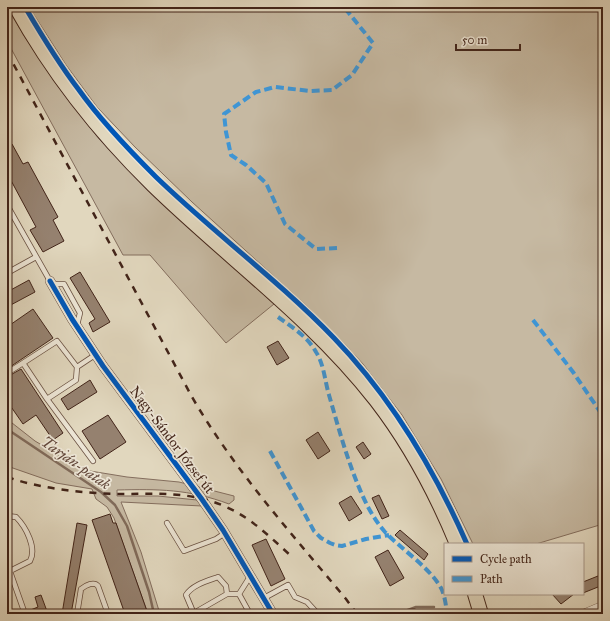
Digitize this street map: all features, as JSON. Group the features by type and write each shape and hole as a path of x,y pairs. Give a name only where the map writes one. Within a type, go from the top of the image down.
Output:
{"main road":[{"path":"16,7 47,59 103,134 154,186 310,326 344,362 368,391 400,435 421,469 457,543"},
{"path":"475,595 481,614"}],"street":[{"name":"Nagy-Sándor József út","path":"51,283 76,327 95,355 201,498 225,533 273,614"},
{"path":"584,614 603,606"}],"lane":[{"path":"7,205 51,283"},
{"path":"7,273 36,257"},
{"path":"7,373 57,341 77,367 76,380 47,399"},
{"path":"77,367 95,355"},
{"path":"23,363 47,399 93,461"},
{"path":"7,516 16,517 25,527 32,552 31,559 27,564 10,571"},
{"path":"167,523 184,551 216,539 225,533"},
{"path":"7,563 25,614"},
{"path":"239,594 251,575"},
{"path":"227,594 226,586 218,577 203,582 189,591 186,596 194,613 227,594 239,594"},
{"path":"77,614 82,588 93,584 98,586 108,614"},
{"path":"264,598 288,585 295,597 307,602 318,614"},
{"path":"239,594 250,614"}],"shaded area":[{"path":"7,7 57,85 99,139 150,191 274,304 226,343 150,255 123,255 7,41"},
{"path":"29,7 603,7 603,524 539,543 473,543 441,479 402,415 363,364 309,308 192,202 135,147 97,107 66,65"},
{"path":"7,419 35,441 84,470 127,477 179,482 234,496 234,500 229,504 200,495 173,491 117,490 117,496 158,496 197,500 202,506 121,502 141,552 160,614 148,614 114,518 107,507 96,499 92,489 56,483 7,466"}],"building":[{"path":"12,144 23,164 28,162 58,217 53,220 64,241 43,252 30,230 36,227 7,173 7,147"},
{"path":"80,272 110,322 93,332 89,323 95,319 70,278"},
{"path":"29,280 35,292 7,307 7,292"},
{"path":"33,309 53,338 7,369 7,327"},
{"path":"278,341 289,358 277,365 267,347"},
{"path":"21,369 63,433 53,440 36,415 23,424 7,401 7,377"},
{"path":"90,380 97,392 68,410 61,399"},
{"path":"108,415 126,442 100,459 82,431"},
{"path":"318,432 330,451 318,459 306,440"},
{"path":"363,442 371,454 364,459 356,447"},
{"path":"379,495 389,516 382,519 372,498"},
{"path":"351,496 362,513 349,521 339,503"},
{"path":"110,514 113,523 116,523 148,614 125,614 92,520"},
{"path":"77,523 87,525 71,614 62,614"},
{"path":"400,530 428,554 424,560 395,535"},
{"path":"266,539 285,579 271,586 252,545"},
{"path":"388,550 404,578 390,586 375,557"},
{"path":"603,574 603,585 584,593 584,582"},
{"path":"41,595 48,614 29,614 28,611 38,607 35,597"},
{"path":"553,595 573,595 561,604"}],"waterway":[{"name":"Tarján-patak","path":"7,429 101,492 115,505 127,526 149,592 154,614"},
{"path":"397,614 416,607 434,607"}],"railway":[{"path":"7,52 192,397 245,476 357,614"},
{"path":"7,477 34,485 91,493 172,494 211,501 233,510 251,521 290,555"}],"marked path":[{"path":"337,248 316,249 285,224 266,183 246,165 231,155 224,114 256,92 275,87 310,91 332,90 352,75 373,43 344,7"},
{"path":"278,317 304,337 319,357 346,452 356,480 370,510 385,532 424,567 437,582 444,596 447,614"},
{"path":"533,320 573,372 603,416"},
{"path":"270,451 314,531 321,538 335,545 342,546 366,539 389,535"}],"cycle path":[{"path":"25,7 51,50 72,80 97,113 126,146 156,177 291,296 355,361 410,435 440,488 467,543"},
{"path":"50,281 72,319 103,366 223,530 273,614"}]}
